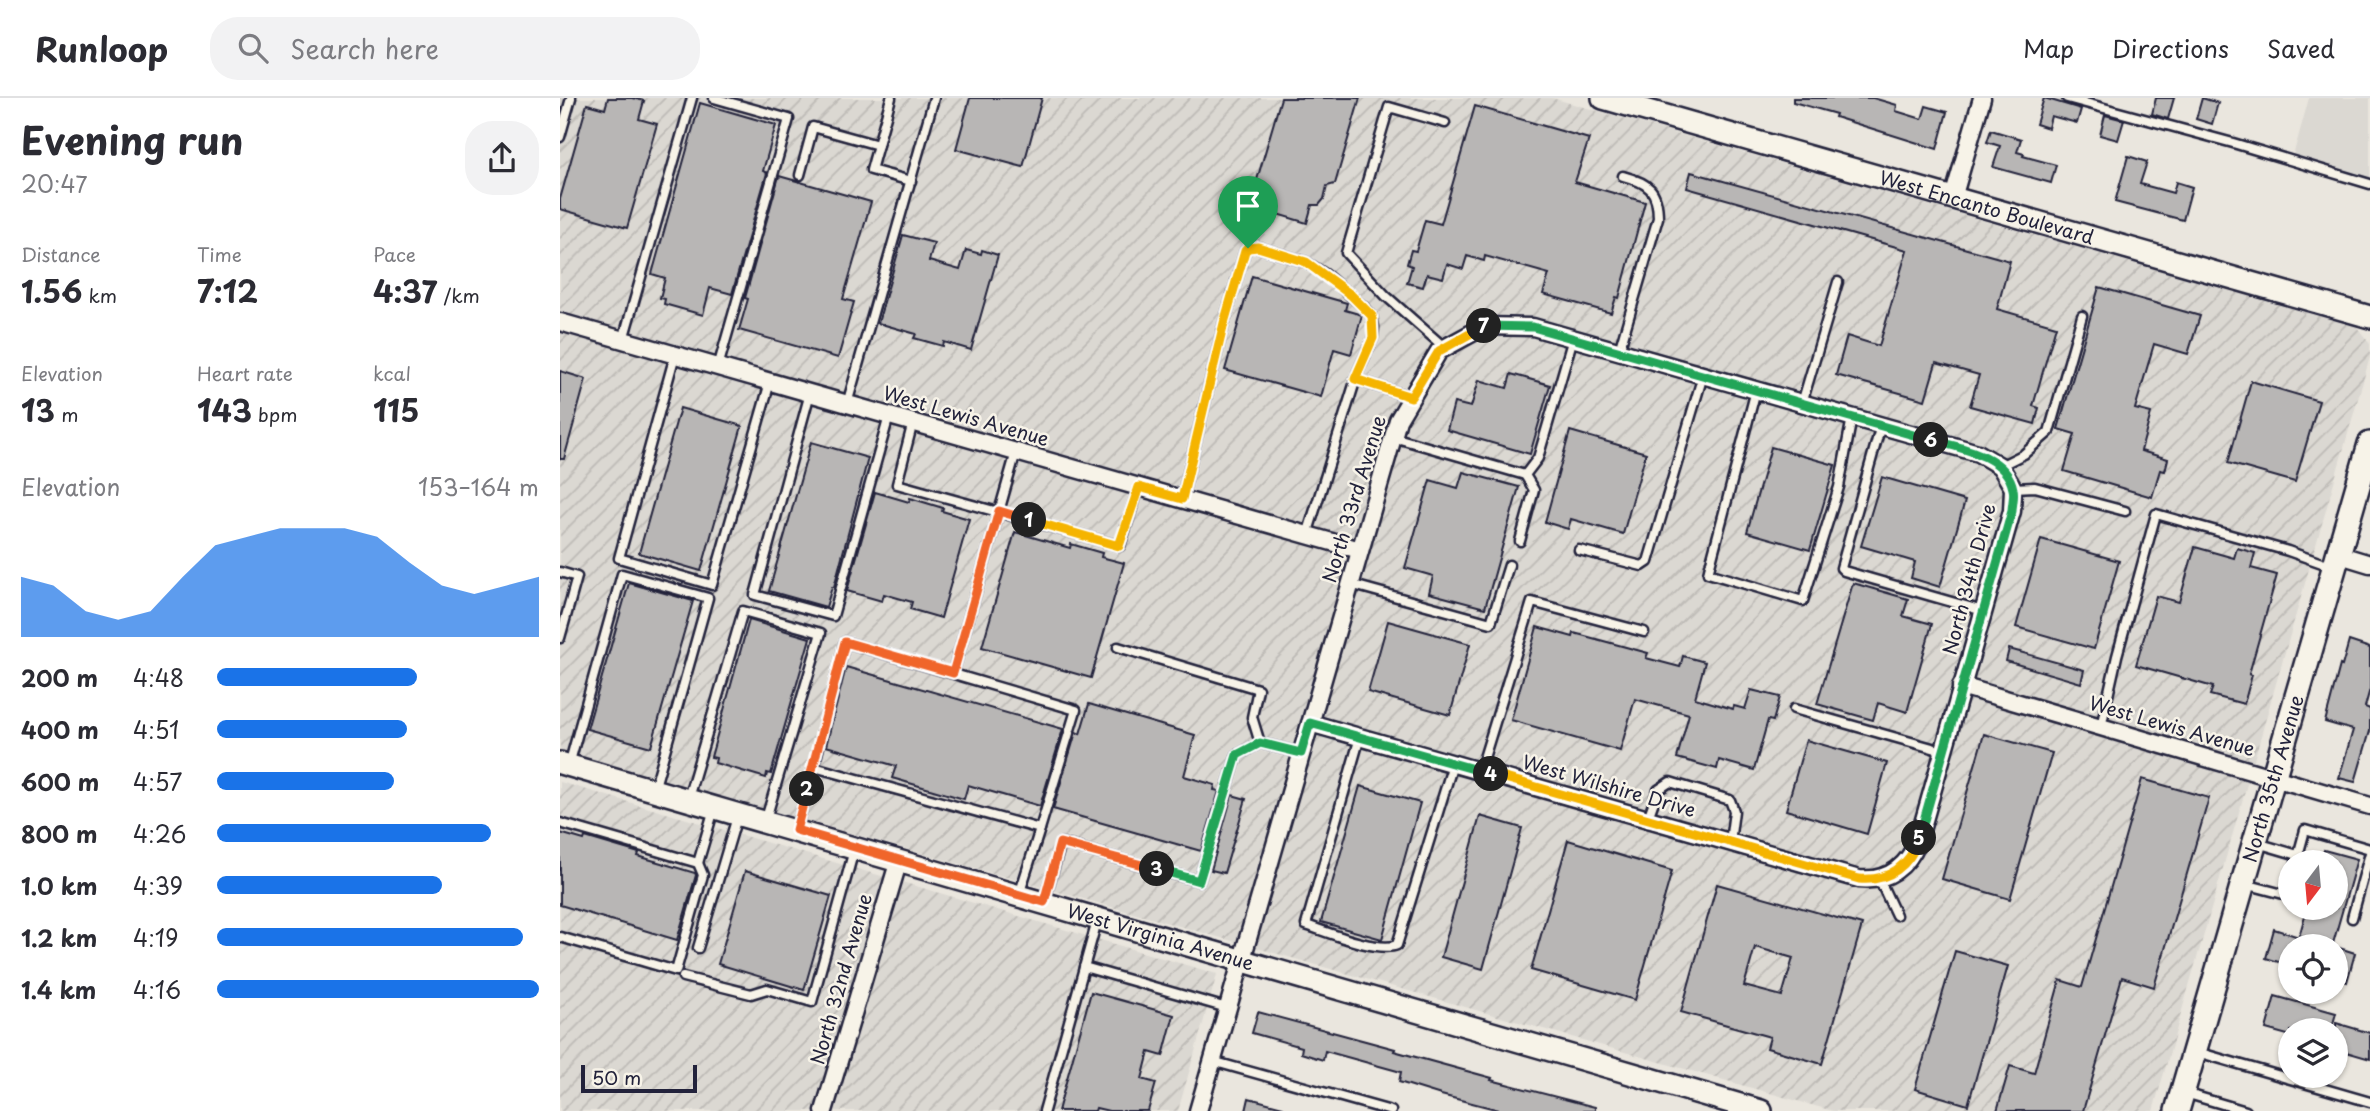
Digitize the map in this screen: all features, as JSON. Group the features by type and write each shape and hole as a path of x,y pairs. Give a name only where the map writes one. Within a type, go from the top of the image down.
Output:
{"main road":[{"name":"North 35th Avenue","path":"2179,1102 2370,444"}],"street":[{"name":"West Encanto Boulevard","path":"1603,98 2370,317"},
{"path":"1952,198 1982,98"},
{"name":"West Lewis Avenue","path":"560,322 1360,550"},
{"name":"North 33rd Avenue","path":"1198,1111 1398,420 1439,351 1485,326 1533,327 1978,453 2000,466"},
{"name":"North 34th Drive","path":"1879,879 1895,872 1912,855 1918,841 2012,511 2013,488 2000,466"},
{"path":"2335,561 2370,564"},
{"name":"West Lewis Avenue","path":"1961,686 2370,806"},
{"name":"West Wilshire Drive","path":"1310,723 1859,879 1879,879"},
{"name":"West Virginia Avenue","path":"564,765 1761,1111"},
{"name":"North 32nd Avenue","path":"824,1111 898,860"}],"lane":[{"path":"560,137 571,98"},
{"path":"623,340 692,98"},
{"path":"714,98 789,119 718,367"},
{"path":"891,98 871,170 911,181"},
{"path":"847,404 934,98"},
{"path":"2067,98 2370,184"},
{"path":"1445,123 1389,107 1346,253 1386,296 1445,348"},
{"path":"800,175 813,127 878,145"},
{"path":"1619,351 1658,218 1658,204 1651,188 1639,180 1623,176"},
{"path":"1182,499 1224,323 1245,251 1258,247 1306,262 1351,295 1372,316 1373,338 1355,379 1307,535"},
{"path":"1802,403 1838,282"},
{"path":"2000,466 2024,454 2049,432 2082,316"},
{"path":"1525,475 1538,458 1573,338"},
{"path":"675,355 619,558 712,585 771,382"},
{"path":"1579,550 1642,566 1648,562 1703,375"},
{"path":"1355,379 1411,397"},
{"path":"1756,390 1708,573 1803,601 1839,486 1852,417"},
{"path":"810,393 755,595 833,617 889,416"},
{"path":"913,422 897,484 1119,546 1139,487"},
{"path":"1881,425 1841,568 1983,611"},
{"path":"1393,437 1525,475 1534,490 1520,541"},
{"path":"953,673 1016,452"},
{"path":"2013,488 2035,487 2125,512"},
{"path":"2101,727 2117,656 2156,514 2288,551 2335,561"},
{"path":"1350,584 1491,623 1508,565"},
{"path":"560,572 577,578 560,638"},
{"path":"564,765 622,573 708,598 654,790"},
{"path":"1480,771 1532,602 1644,632"},
{"path":"688,800 743,611 821,633 765,822"},
{"path":"796,830 845,642 953,673 1076,710 1019,895"},
{"path":"1118,648 1258,689 1252,717 1260,743"},
{"path":"1794,709 1943,751"},
{"path":"1360,737 1306,926 1373,946 1397,946 1454,764"},
{"path":"1044,902 1060,843 1199,881 1237,755 1260,743 1301,753"},
{"path":"814,767 1040,829"},
{"path":"1648,818 1658,790 1670,782 1730,800 1734,811 1730,842"},
{"path":"560,937 676,971 703,875 698,863 714,807"},
{"path":"698,948 738,814"},
{"path":"560,823 698,863"},
{"path":"2299,850 2305,830 2370,851 2352,918"},
{"path":"2253,842 2278,852"},
{"path":"683,977 751,994 766,989 812,1002 855,848"},
{"path":"1879,879 1896,915"},
{"path":"2242,883 2278,893"},
{"path":"1044,1111 1098,918"},
{"path":"1084,967 1227,1008"},
{"path":"2194,1052 2370,1102"},
{"path":"1212,1061 1391,1111"},
{"path":"2179,1102 2246,1111"}],"shaded area":[{"path":"560,98 1552,98 2357,327 2370,344 2370,357 2153,1111 1833,1111 560,751"},
{"path":"2309,98 2370,98 2370,180 2293,156"},
{"path":"560,782 1217,974 1178,1111 560,1111"}],"building":[{"path":"608,98 644,101 639,119 657,124 627,228 560,209 560,199 587,104 605,109"},
{"path":"970,98 1042,98 1023,167 956,149"},
{"path":"1281,98 1360,98 1335,184 1327,186 1324,199 1319,205 1312,205 1307,223 1257,208 1262,192 1254,190"},
{"path":"1793,98 1873,98 1897,105 1896,111 1922,119 1926,106 1947,112 1937,149 1835,117 1836,114 1793,102"},
{"path":"2044,98 2081,109 2077,123 2051,116 2048,128 2036,124"},
{"path":"2156,98 2174,98 2168,119 2152,114"},
{"path":"2202,98 2218,103 2212,124 2196,119"},
{"path":"700,103 776,125 763,171 767,173 732,294 710,288 703,315 664,304 665,299 660,298 665,278 652,274"},
{"path":"1475,106 1589,139 1575,182 1645,202 1619,298 1616,297 1611,313 1543,294 1549,274 1485,256 1484,261 1467,256 1463,269 1447,264 1443,278 1427,274 1423,287 1407,283 1412,266 1407,264 1411,250 1416,251 1425,220 1441,224"},
{"path":"2105,115 2124,120 2118,140 2100,135"},
{"path":"1991,130 2021,139 2017,152 2024,154 2023,156 2056,165 2051,183 1993,167 2000,146 1987,142"},
{"path":"2128,156 2147,162 2140,184 2173,193 2176,182 2192,187 2183,220 2115,202"},
{"path":"1691,172 2010,261 1997,309 2056,326 2033,406 2039,408 2035,424 1970,406 1979,375 1936,363 1925,400 1836,375 1847,336 1879,346 1907,250 1687,188"},
{"path":"779,176 871,202 843,299 854,302 838,358 739,330 748,299 745,298"},
{"path":"903,235 934,243 929,261 960,270 966,250 981,254 982,250 998,255 971,350 944,342 943,346 914,338 916,334 878,323"},
{"path":"1252,276 1347,303 1345,310 1362,315 1351,354 1334,349 1321,397 1225,370"},
{"path":"2099,287 2200,316 2188,354 2154,344 2135,409 2151,413 2141,451 2168,459 2165,471 2160,470 2152,497 2064,471 2075,434 2058,429"},
{"path":"560,371 586,379 564,459 560,459"},
{"path":"1511,374 1550,385 1530,454 1447,430 1454,403 1471,407 1479,380 1507,388"},
{"path":"2251,381 2319,401 2295,482 2228,463"},
{"path":"680,408 742,426 701,571 639,553"},
{"path":"1570,431 1646,453 1623,534 1571,519 1568,529 1545,522"},
{"path":"811,442 868,458 834,587 826,607 769,591"},
{"path":"1771,447 1835,465 1810,550 1747,532"},
{"path":"1463,472 1519,487 1485,608 1429,593 1433,576 1405,568 1430,480 1458,488"},
{"path":"1882,477 1965,501 1940,587 1911,578 1915,562 1861,546"},
{"path":"875,492 909,502 910,498 969,519 941,618 910,609 912,602 884,594 882,601 847,591"},
{"path":"1015,532 1070,548 1071,544 1102,553 1101,557 1124,563 1091,678 982,647"},
{"path":"2041,539 2119,561 2094,649 2016,627"},
{"path":"2195,547 2234,558 2237,548 2255,553 2251,568 2277,575 2249,674 2252,675 2244,704 2210,695 2213,687 2136,665 2156,596 2179,602"},
{"path":"629,583 693,601 651,747 587,729"},
{"path":"1853,583 1908,599 1903,616 1932,624 1907,712 1878,703 1873,720 1817,704"},
{"path":"749,620 810,638 771,774 767,773 766,778 715,763 716,758 711,757"},
{"path":"1388,621 1470,644 1450,715 1368,692"},
{"path":"1537,627 1573,637 1574,633 1648,653 1646,658 1680,667 1683,656 1705,662 1695,698 1733,709 1734,706 1745,709 1751,690 1780,697 1773,721 1768,720 1754,770 1719,760 1717,769 1677,758 1689,714 1635,699 1620,751 1511,720"},
{"path":"2349,641 2370,648 2370,689 2365,707 2370,709 2370,731 2355,782 2339,778 2353,730 2325,722"},
{"path":"2009,649 2084,670 2081,683 2006,661"},
{"path":"846,667 1063,729 1040,806 968,785 964,799 892,778 896,766 826,746"},
{"path":"1089,704 1195,735 1184,776 1215,785 1214,790 1219,791 1201,851 1053,809 1076,732 1080,734"},
{"path":"1984,734 2052,753 2010,899 1942,879"},
{"path":"1806,740 1887,763 1867,834 1786,810"},
{"path":"2142,779 2209,798 2154,987 2122,977 2083,1111 1997,1111 2010,1066 2034,1073 2060,980 2082,987"},
{"path":"1360,786 1420,803 1382,939 1321,922"},
{"path":"1232,795 1246,799 1224,873 1211,870"},
{"path":"1480,816 1522,828 1483,969 1441,957"},
{"path":"560,833 584,840 585,837 639,853 638,856 695,873 677,940 560,905"},
{"path":"1568,840 1672,871 1635,1000 1531,970"},
{"path":"2348,857 2357,859 2348,891"},
{"path":"745,871 831,896 804,990 718,964"},
{"path":"1717,884 1862,925 1822,1064 1767,1048 1770,1037 1681,1012","holes":["1755,947 1793,958 1782,996 1744,986"]},
{"path":"2304,920 2340,920 2336,934 2300,934"},
{"path":"2274,929 2290,934 2278,934 2278,962 2266,958"},
{"path":"1955,951 2008,966 1968,1105 1915,1089"},
{"path":"2348,951 2355,953 2348,978"},
{"path":"1091,992 1174,1015 1163,1056 1149,1052 1142,1079 1156,1083 1148,1111 1109,1111 1096,1108 1095,1111 1058,1111"},
{"path":"2275,996 2278,997 2278,1004 2304,1004 2336,1013 2335,1018 2278,1018 2278,1032 2266,1029"},
{"path":"1258,1012 1395,1049 1394,1051 1492,1078 1491,1080 1595,1107 1595,1111 1503,1111 1441,1095 1399,1082 1401,1072 1325,1051 1323,1060 1301,1053 1302,1047 1252,1033"},
{"path":"2348,1027 2370,1033 2370,1059 2348,1053"},
{"path":"1249,1098 1283,1107 1283,1111 1246,1111"}],"route":[{"path":"1258,247 1306,262 1351,295 1372,316 1374,327 1369,349 1355,379 1411,397 1439,351 1485,326 1533,327 1978,453 2000,466 2013,488 2012,511 1918,841 1912,855 1904,864 1895,872 1879,879 1859,879 1310,723 1301,753 1260,743 1237,755 1199,881 1060,843 1044,902 796,830 845,642 953,673 999,511 1119,546 1139,487 1182,499 1224,323 1248,248 1258,247"}]}
